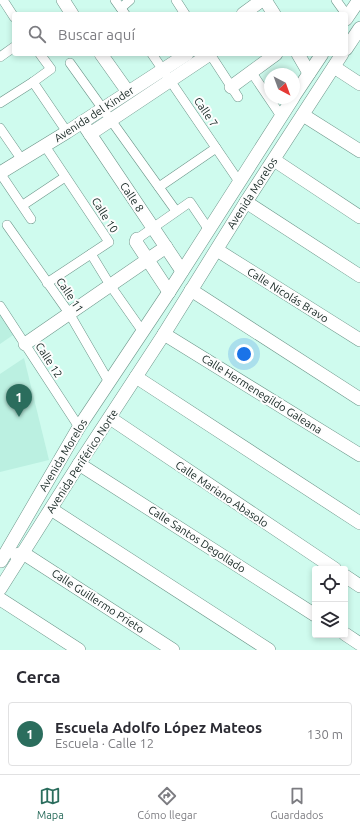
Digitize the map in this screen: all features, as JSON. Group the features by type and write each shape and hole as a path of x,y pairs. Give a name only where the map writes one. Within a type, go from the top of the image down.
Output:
{"street":[{"path":"2,0 12,14"},
{"path":"63,0 71,12"},
{"path":"120,7 130,0"},
{"path":"176,0 184,12"},
{"path":"246,12 262,0"},
{"path":"266,0 272,12"},
{"path":"336,0 344,12"},
{"path":"348,14 359,0"},
{"path":"348,46 360,28"},
{"path":"0,57 12,48"},
{"path":"0,103 51,69 41,56"},
{"path":"102,56 128,92"},
{"name":"Calle 7","path":"153,56 240,183"},
{"name":"Avenida del Kinder","path":"0,173 67,132 184,56"},
{"path":"90,134 207,56"},
{"path":"211,56 235,92 252,73 273,56"},
{"path":"299,56 309,73"},
{"name":"Avenida Morelos","path":"300,87 321,56"},
{"name":"Avenida Morelos","path":"164,334 246,202 341,56"},
{"path":"70,63 176,211"},
{"path":"334,67 360,84"},
{"path":"252,73 281,116"},
{"path":"33,82 67,132"},
{"name":"Avenida Morelos","path":"1,561 79,427 170,292 289,104"},
{"path":"303,114 360,151"},
{"name":"Calle 8","path":"82,122 182,272"},
{"path":"0,128 22,160"},
{"name":"Calle 10","path":"45,146 109,242 91,254"},
{"path":"159,187 216,148"},
{"path":"274,160 360,217"},
{"path":"0,173 31,219"},
{"path":"23,206 65,176"},
{"path":"170,292 147,260 136,242 137,239 190,202 209,230"},
{"path":"246,202 360,276"},
{"name":"Calle 11","path":"7,225 69,313 109,382"},
{"path":"25,344 166,247"},
{"name":"Calle Nicolás Bravo","path":"216,250 360,340"},
{"path":"47,283 91,254 110,285 143,332"},
{"path":"191,290 360,399"},
{"name":"Calle 12","path":"0,306 79,427"},
{"name":"Avenida Periférico Norte","path":"0,589 164,334"},
{"name":"Calle Hermenegildo Galeana","path":"164,334 360,455"},
{"path":"136,377 360,523"},
{"name":"Calle Mariano Abasolo","path":"110,418 331,566"},
{"name":"Calle Santos Degollado","path":"80,464 312,613"},
{"path":"52,509 270,650"},
{"path":"1,561 23,553"},
{"name":"Calle Guillermo Prieto","path":"23,553 173,650"},
{"path":"348,578 360,586"},
{"path":"0,599 78,650"},
{"path":"348,636 360,644"}],"shaded area":[{"path":"0,307 16,333 0,344"},
{"path":"24,358 49,460 0,472 0,374"}],"place":[{"name":"Escuela Adolfo López Mateos","path":"19,417"}]}
